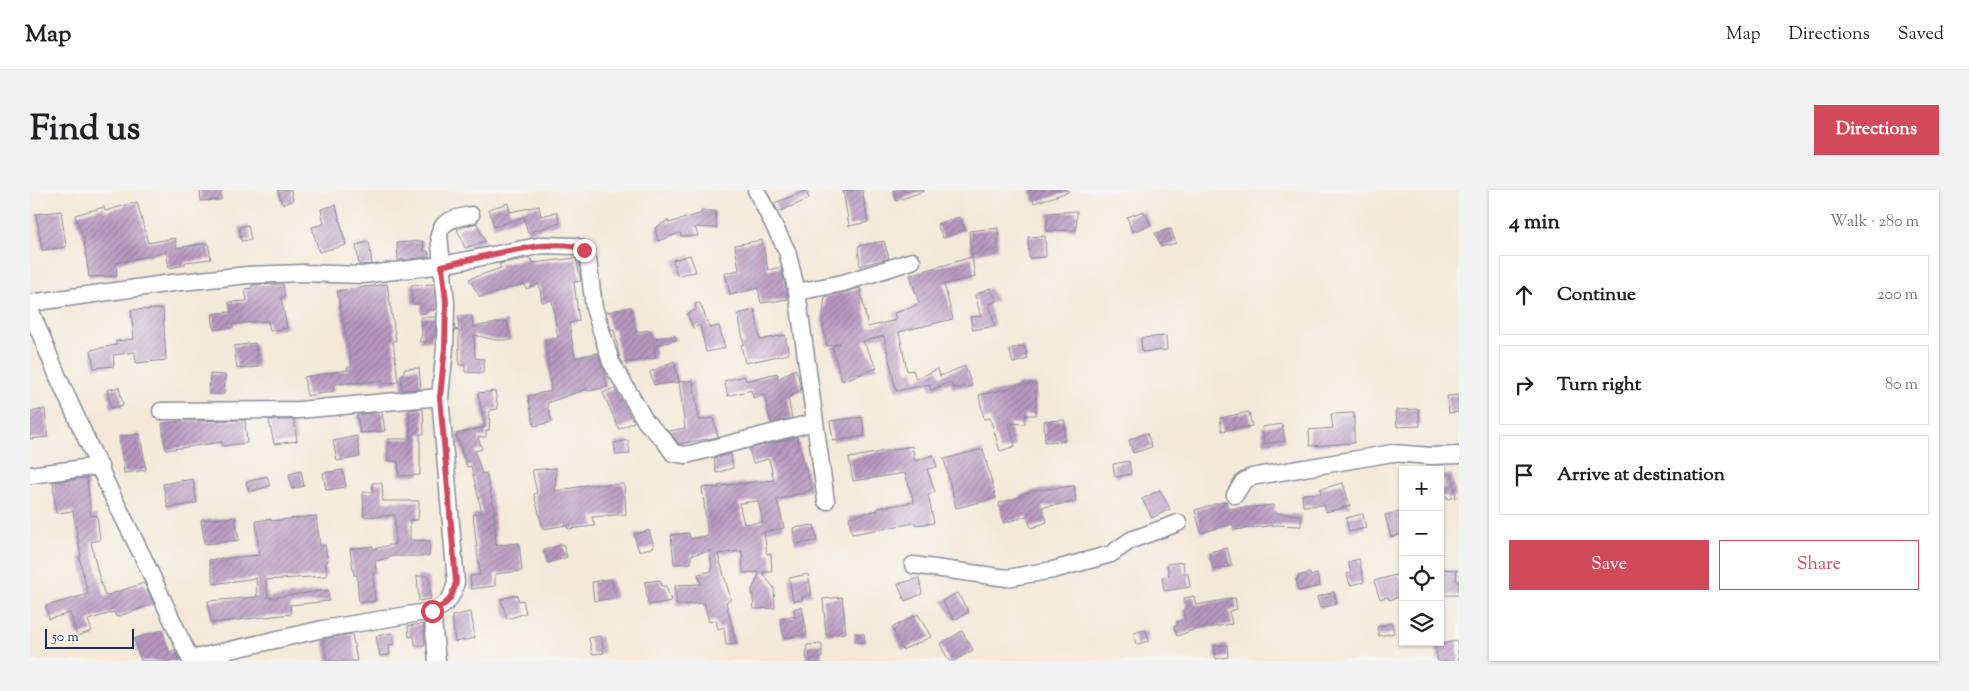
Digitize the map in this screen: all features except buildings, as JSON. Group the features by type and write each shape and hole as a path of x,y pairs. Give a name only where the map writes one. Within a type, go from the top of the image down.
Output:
{"street":[{"path":"756,190 786,251 798,292 826,500"},
{"path":"30,309 58,377 191,660 322,629 432,611 444,606 453,597 456,582 440,397 445,348 446,302 439,235 440,227 447,221 471,215"},
{"path":"30,304 172,282 303,273 362,275 442,266 543,246 575,246 584,250 588,259 594,308 612,362 646,422 673,452 686,455 815,422"},
{"path":"798,292 843,283 912,262"},
{"path":"161,411 299,410 440,397"},
{"path":"1235,495 1243,482 1251,477 1393,453 1431,456 1459,455"},
{"path":"30,475 100,466"},
{"path":"913,564 1008,578 1053,570 1110,554 1131,540 1178,523"},
{"path":"432,611 437,661"}],"route":[{"path":"432,611 444,606 453,597 456,582 440,397 445,348 446,302 442,266 543,246 575,246 584,250"}]}
